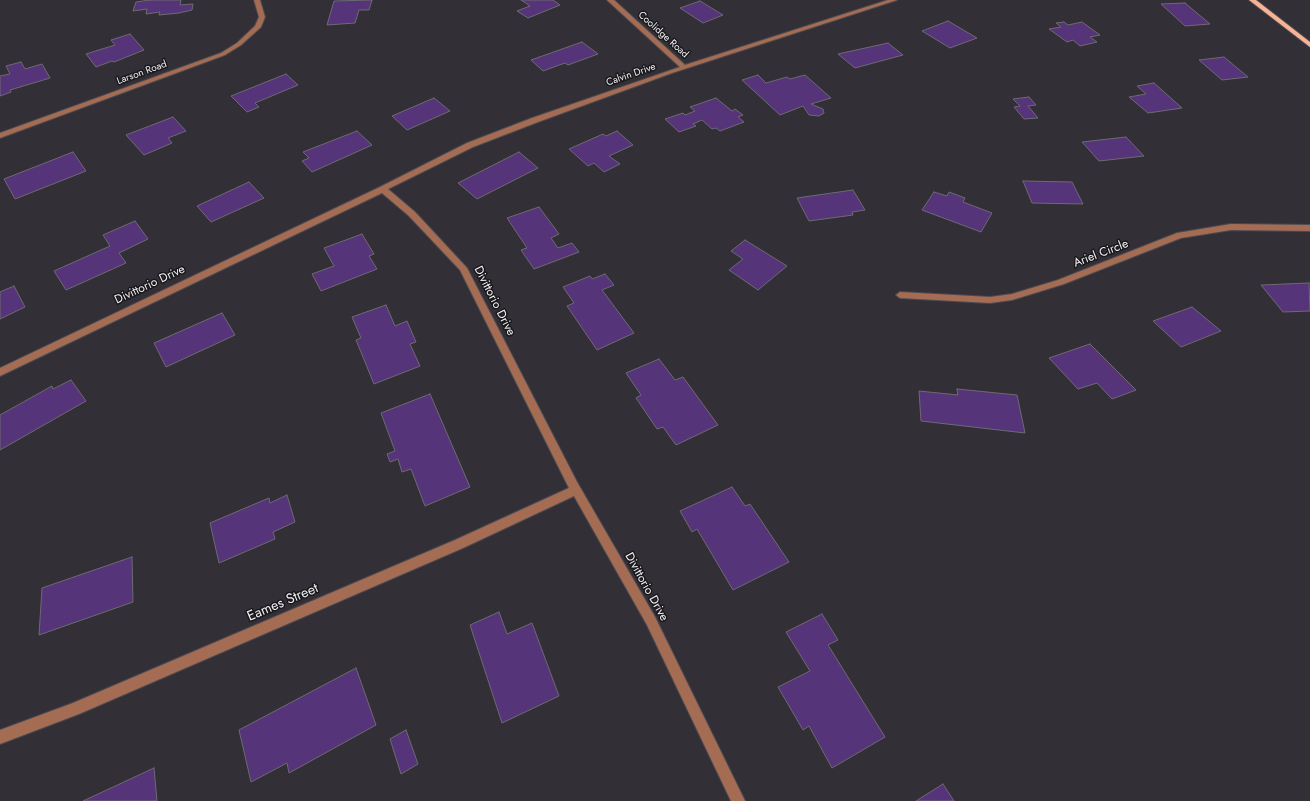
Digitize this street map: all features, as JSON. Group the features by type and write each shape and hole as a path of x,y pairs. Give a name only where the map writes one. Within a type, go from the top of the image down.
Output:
{"main road":[{"path":"1252,0 1310,45"}],"street":[{"name":"Larson Road","path":"0,136 223,54 239,44 258,27 262,17 257,0"},
{"name":"Coolidge Road","path":"610,0 685,68"},
{"name":"Calvin Drive","path":"383,189 470,145 542,117 685,68 894,0"},
{"name":"Divittorio Drive","path":"0,372 383,189 412,214 463,268 576,490 651,621 738,801"},
{"name":"Ariel Circle","path":"900,295 990,300 1012,297 1061,282 1180,236 1231,227 1310,228"},
{"name":"Eames Street","path":"0,737 82,706 459,544 576,490"}],"building":[{"path":"150,0 181,0 180,5 193,4 192,10 179,13 159,15 160,12 146,14 147,9 133,11 136,2"},
{"path":"372,0 369,10 359,10 355,23 327,25 334,1"},
{"path":"521,0 553,0 560,5 528,18 517,11 530,6"},
{"path":"700,1 723,15 703,23 680,8"},
{"path":"1185,3 1210,24 1185,26 1161,4"},
{"path":"948,21 977,38 950,48 922,31"},
{"path":"1064,22 1068,25 1082,22 1100,35 1090,37 1097,42 1080,46 1073,40 1067,42 1049,29 1061,27 1056,23"},
{"path":"130,34 144,50 114,62 112,61 96,67 86,54 115,45 111,40"},
{"path":"582,42 598,54 568,65 565,63 543,71 531,60"},
{"path":"888,43 903,55 855,68 838,54"},
{"path":"1224,57 1248,77 1222,80 1199,60"},
{"path":"21,62 25,69 42,64 50,78 10,90 11,92 0,96 0,76 10,74 6,66"},
{"path":"286,74 298,85 255,103 259,107 247,112 231,96"},
{"path":"758,75 766,83 787,77 790,79 805,75 831,98 811,104 823,109 824,113 819,116 809,115 803,106 780,115 742,80"},
{"path":"1154,83 1182,108 1148,113 1129,97 1146,94 1137,86"},
{"path":"1029,97 1036,105 1028,106 1038,118 1024,119 1014,107 1020,106 1013,99"},
{"path":"434,98 450,111 407,130 392,116"},
{"path":"716,98 732,111 735,109 743,115 738,117 744,122 720,131 716,128 712,129 702,120 693,124 696,126 679,132 665,119 683,113 685,115 695,111 690,107"},
{"path":"173,117 186,131 168,138 172,143 144,155 126,135"},
{"path":"357,131 372,145 312,172 302,161 309,158 303,152"},
{"path":"617,131 633,145 609,156 620,164 604,172 594,163 588,166 569,149 603,134 606,136"},
{"path":"1126,137 1144,156 1099,161 1082,142"},
{"path":"73,152 86,171 15,199 4,179"},
{"path":"519,152 538,168 477,199 458,183"},
{"path":"1023,181 1072,182 1083,204 1032,203"},
{"path":"249,182 264,198 211,222 197,206"},
{"path":"853,190 865,210 852,212 853,215 809,221 797,198"},
{"path":"934,192 947,196 949,192 965,198 963,202 992,213 981,232 922,210"},
{"path":"539,207 559,234 551,238 558,248 572,243 579,252 534,269 521,250 527,248 507,218"},
{"path":"135,221 148,239 119,253 126,263 66,290 54,271 110,246 103,235"},
{"path":"362,234 374,254 369,256 377,269 321,291 312,274 334,266 324,248"},
{"path":"745,240 787,266 758,290 729,270 743,259 731,251"},
{"path":"605,274 614,285 602,290 634,333 597,350 567,306 574,303 563,287 590,276 592,279"},
{"path":"1309,283 1310,311 1283,312 1261,285"},
{"path":"14,286 25,307 0,319 0,292"},
{"path":"386,305 395,326 407,321 416,342 410,344 420,366 374,384 356,340 361,338 352,317"},
{"path":"1192,307 1221,331 1181,347 1153,321"},
{"path":"222,313 235,335 166,367 154,343"},
{"path":"1090,344 1136,390 1112,399 1097,383 1078,389 1049,358"},
{"path":"659,359 675,380 683,377 718,425 676,445 663,427 657,429 636,398 641,395 626,373"},
{"path":"71,380 86,401 0,450 0,415 52,386 53,389"},
{"path":"957,389 1017,395 1025,433 921,421 919,391 958,395"},
{"path":"430,394 470,487 425,506 411,469 402,472 398,459 390,462 387,454 395,451 381,413"},
{"path":"732,487 745,506 750,504 789,562 733,590 697,529 692,532 680,511"},
{"path":"287,495 295,522 273,532 275,539 219,563 210,523 269,498 270,503"},
{"path":"132,557 133,602 39,635 42,588"},
{"path":"499,612 507,634 532,623 559,696 502,723 470,625"},
{"path":"822,614 838,640 828,645 885,737 832,768 809,726 803,730 778,687 810,671 786,632"},
{"path":"356,668 376,725 289,773 287,763 251,782 239,730"},
{"path":"406,730 418,764 401,774 390,739"},
{"path":"154,768 157,801 83,801"},
{"path":"943,784 954,801 916,801"}]}
